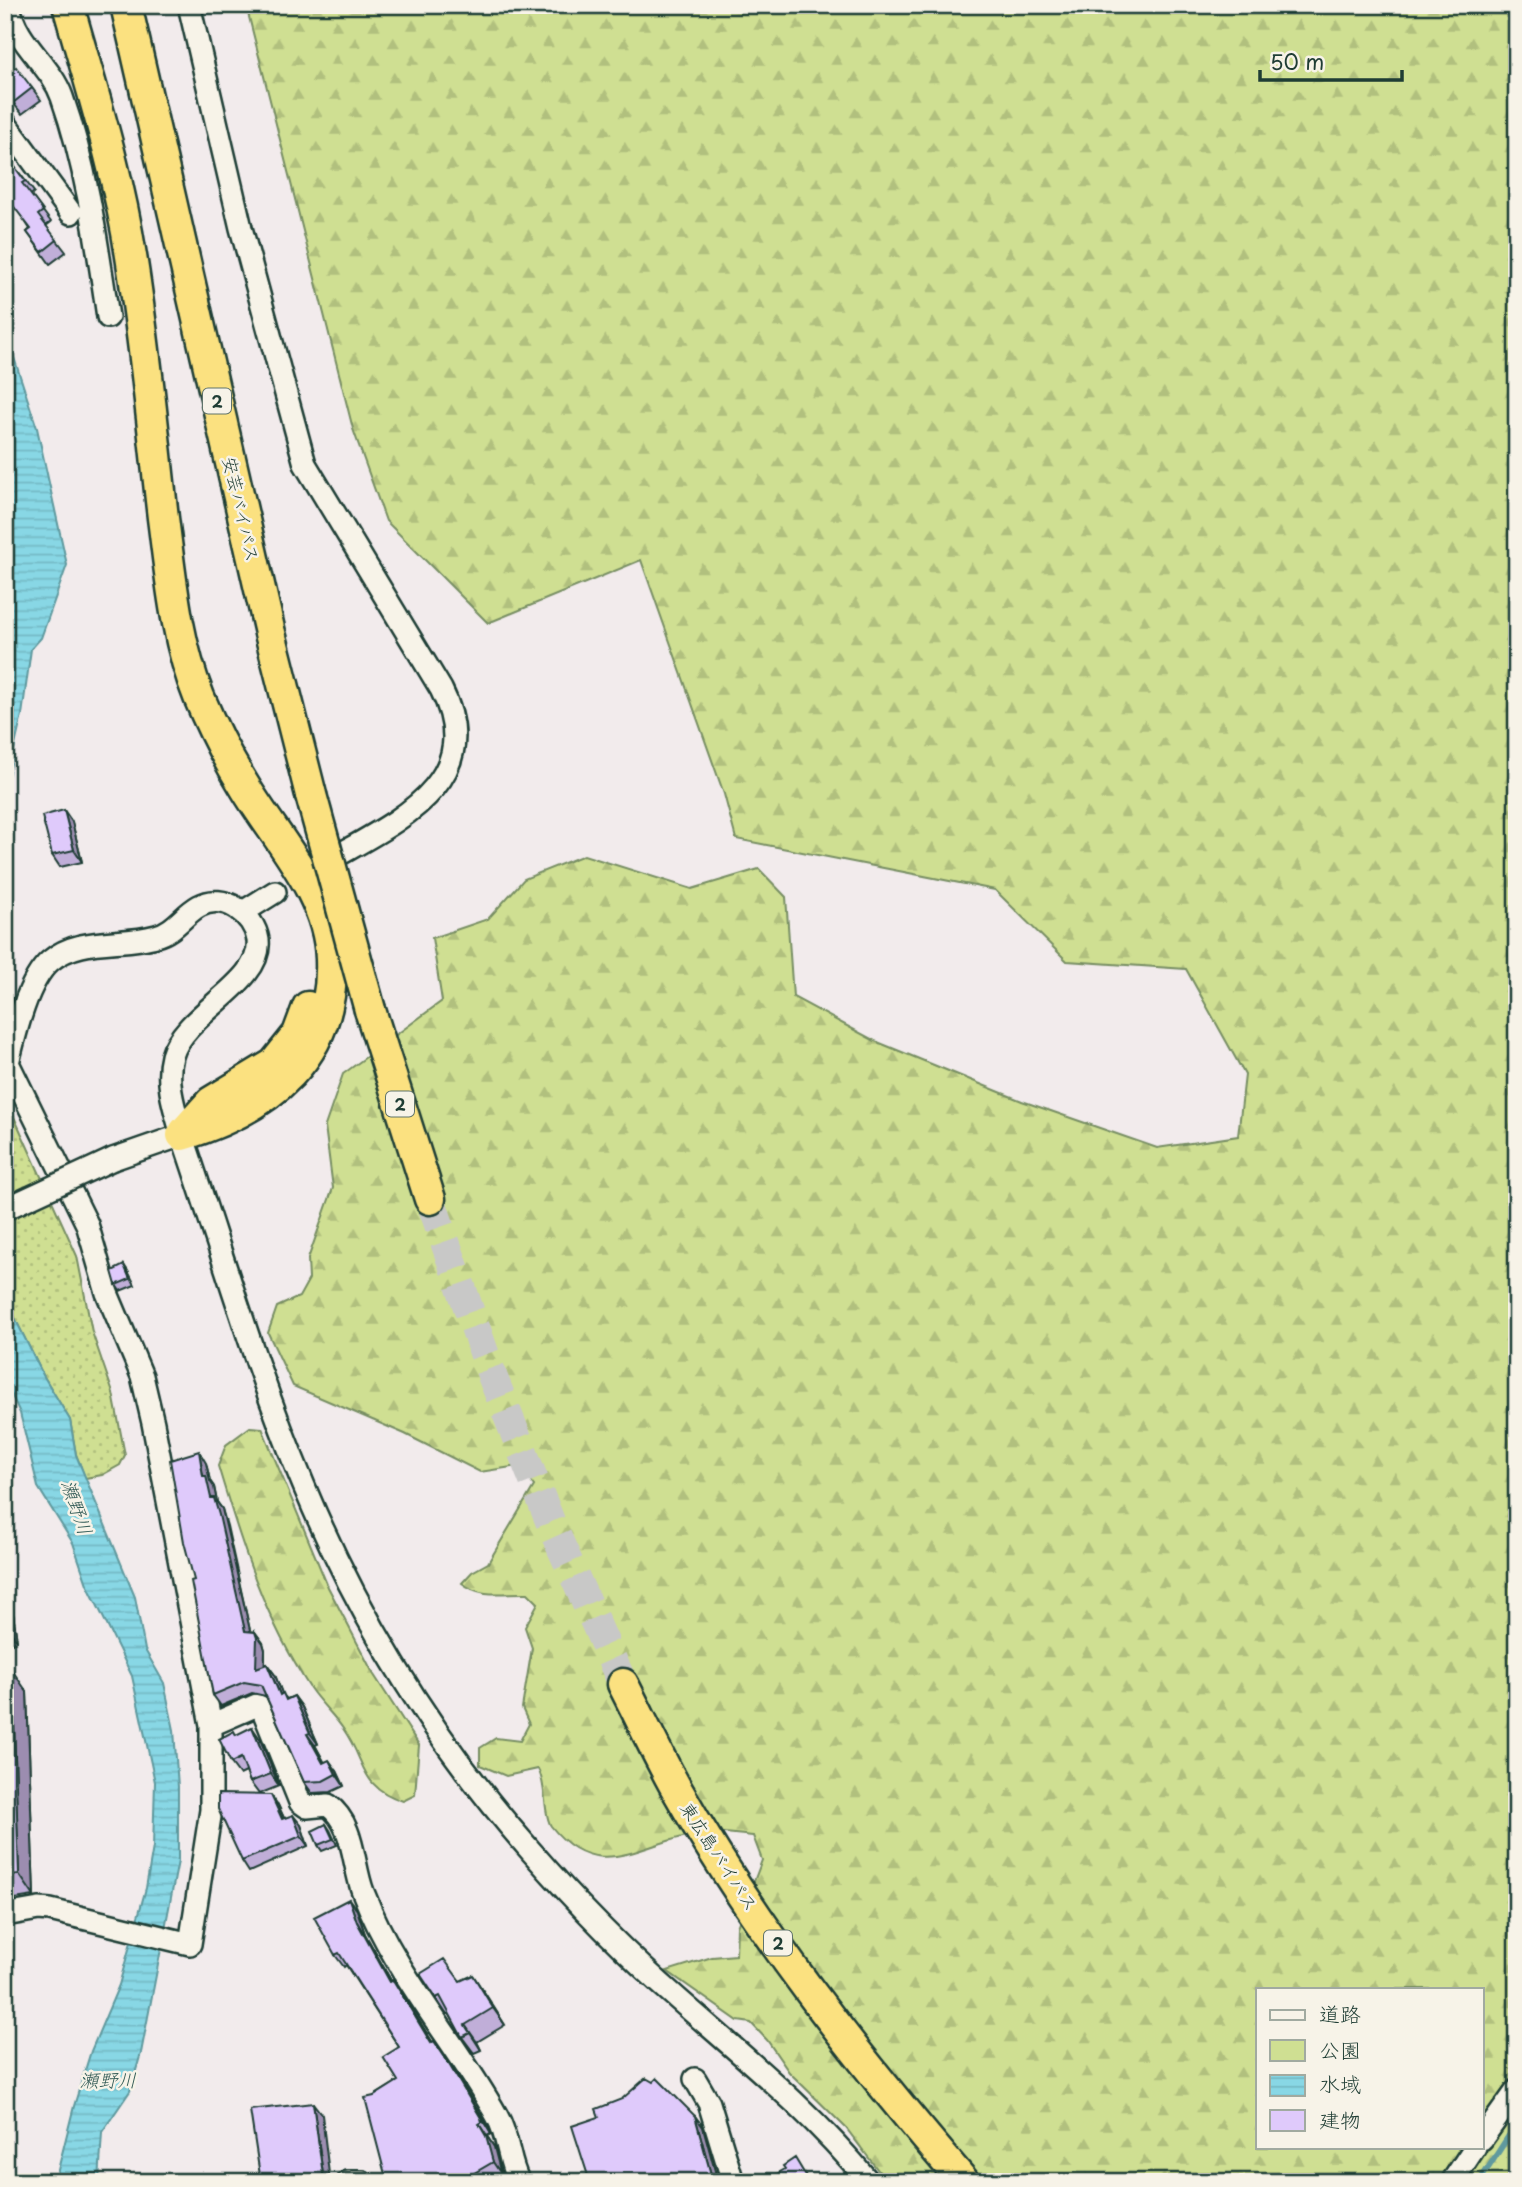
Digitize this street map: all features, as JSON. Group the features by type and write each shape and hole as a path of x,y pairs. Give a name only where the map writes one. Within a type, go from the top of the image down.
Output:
{"highway":[{"path":"48,5 97,162 117,256 151,544 172,657 205,748 297,895 316,954 313,995 298,1034 274,1064 211,1102 182,1135"},
{"path":"68,5 131,253 173,593 184,653 218,739 245,787 310,887 326,922 331,959 321,1025 307,1058 276,1088 254,1104 207,1127 182,1135"},
{"name":"安芸バイパス","path":"126,5 270,633 311,796 370,1010 430,1199"},
{"name":"東広島バイパス","path":"623,1684 677,1788 736,1882 823,2008 907,2116 964,2182"}],"street":[{"path":"9,5 12,25 61,93 79,153 108,317"},
{"path":"189,5 241,228 305,464 441,689 450,707 455,729 449,768 436,789 421,804 311,871"},
{"path":"5,123 71,213"},
{"path":"243,912 275,892"},
{"path":"5,1915 39,1909 50,1910 190,1944 211,1810 211,1725 142,1376 107,1293 87,1224 7,1064 37,976 61,952 73,947 157,936 176,927 201,904 222,903 243,912 252,923 258,940 257,954 243,978 194,1020 181,1037 172,1056 171,1093 182,1135 278,1421 305,1488 362,1606 403,1679 484,1793 576,1901 661,1984 810,2116 869,2182"},
{"path":"5,1209 113,1159 182,1135"},
{"path":"211,1725 257,1705 262,1708 300,1802 307,1807 328,1805 339,1813 357,1863 361,1887 377,1925 411,1986 498,2118 519,2182"},
{"path":"695,2079 709,2103 733,2182"},
{"path":"1484,2135 1517,2090"},
{"path":"1452,2182 1474,2148"},
{"path":"348,2182 363,2182"}],"green space":[{"path":"246,5 1517,5 1517,2182 887,2182 846,2128 789,2072 767,2040 751,2023 738,2021 667,1971 712,1957 736,1955 737,1927 762,1860 753,1836 704,1833 624,1855 606,1857 587,1854 569,1844 551,1826 538,1769 506,1776 480,1765 480,1748 496,1738 520,1741 529,1724 522,1708 532,1648 525,1627 538,1603 528,1593 486,1593 462,1583 472,1572 488,1563 534,1486 518,1466 480,1472 405,1434 293,1386 268,1333 277,1307 299,1297 309,1279 308,1259 333,1188 325,1126 343,1074 442,1001 432,938 488,919 524,879 584,855 692,889 759,869 786,897 793,997 875,1041 1022,1101 1157,1148 1238,1136 1245,1075 1186,969 1067,961 995,890 736,839 724,794 641,560 488,623 386,521 353,429"},
{"path":"5,1097 77,1256 92,1332 113,1393 125,1455 120,1465 102,1475 85,1478 76,1454 70,1420 43,1375 5,1298"},
{"path":"250,1427 262,1428 328,1587 374,1675 419,1745 415,1795 403,1801 378,1789 371,1781 344,1730 314,1693 294,1661 267,1608 218,1466 226,1445"}],"water":[{"path":"5,330 37,428 67,565 41,638 31,649 22,715 5,789"},
{"name":"瀬野川","path":"5,1298 43,1375 70,1420 76,1455 135,1597 145,1650 164,1683 174,1730 178,1787 178,1861 141,2053 130,2091 102,2132 99,2182 55,2182 91,2051 119,1985 146,1888 153,1847 155,1782 132,1676 87,1584 73,1543 38,1487 20,1413 5,1381"}],"building":[{"path":"5,58 14,69 16,67 32,88 14,102 5,91"},
{"path":"5,154 43,211 38,215 57,240 42,252 27,232 31,229 8,199 11,196 5,189"},
{"path":"64,810 74,850 52,855 42,816"},
{"path":"124,1265 130,1279 116,1285 112,1271"},
{"path":"199,1451 203,1476 206,1476 211,1498 214,1498 219,1515 245,1631 255,1632 257,1638 256,1668 267,1664 280,1695 283,1693 286,1700 294,1696 310,1733 307,1734 323,1763 329,1760 336,1774 323,1781 304,1782 261,1685 244,1682 213,1695 170,1460"},
{"path":"5,1670 12,1670 19,1874 5,1876"},
{"path":"252,1727 271,1774 250,1782 241,1758 231,1763 219,1739 234,1731 236,1735"},
{"path":"218,1794 271,1795 282,1819 293,1815 301,1836 242,1861 218,1809"},
{"path":"326,1824 333,1839 318,1845 312,1831"},
{"path":"349,1899 357,1922 390,1982 393,1980 431,2043 434,2041 481,2118 482,2122 479,2124 486,2136 493,2162 471,2175 485,2182 387,2182 365,2098 374,2096 398,2081 383,2057 399,2047 339,1953 335,1955 314,1917"},
{"path":"444,1959 460,1981 473,1975 493,2008 465,2025 470,2033 462,2037 440,1996 436,1998 420,1974"},
{"path":"646,2078 653,2082 657,2078 695,2116 713,2182 683,2182 681,2177 670,2182 590,2182 572,2126 599,2117 596,2109 622,2099"},
{"path":"313,2103 324,2182 261,2182 250,2110"},
{"path":"795,2158 807,2178 801,2182 765,2182 785,2169 783,2166"}],"waterway":[{"path":"1479,2182 1517,2123"}],"tunnel":[{"path":"430,1199 493,1378 554,1531 623,1684"}]}
